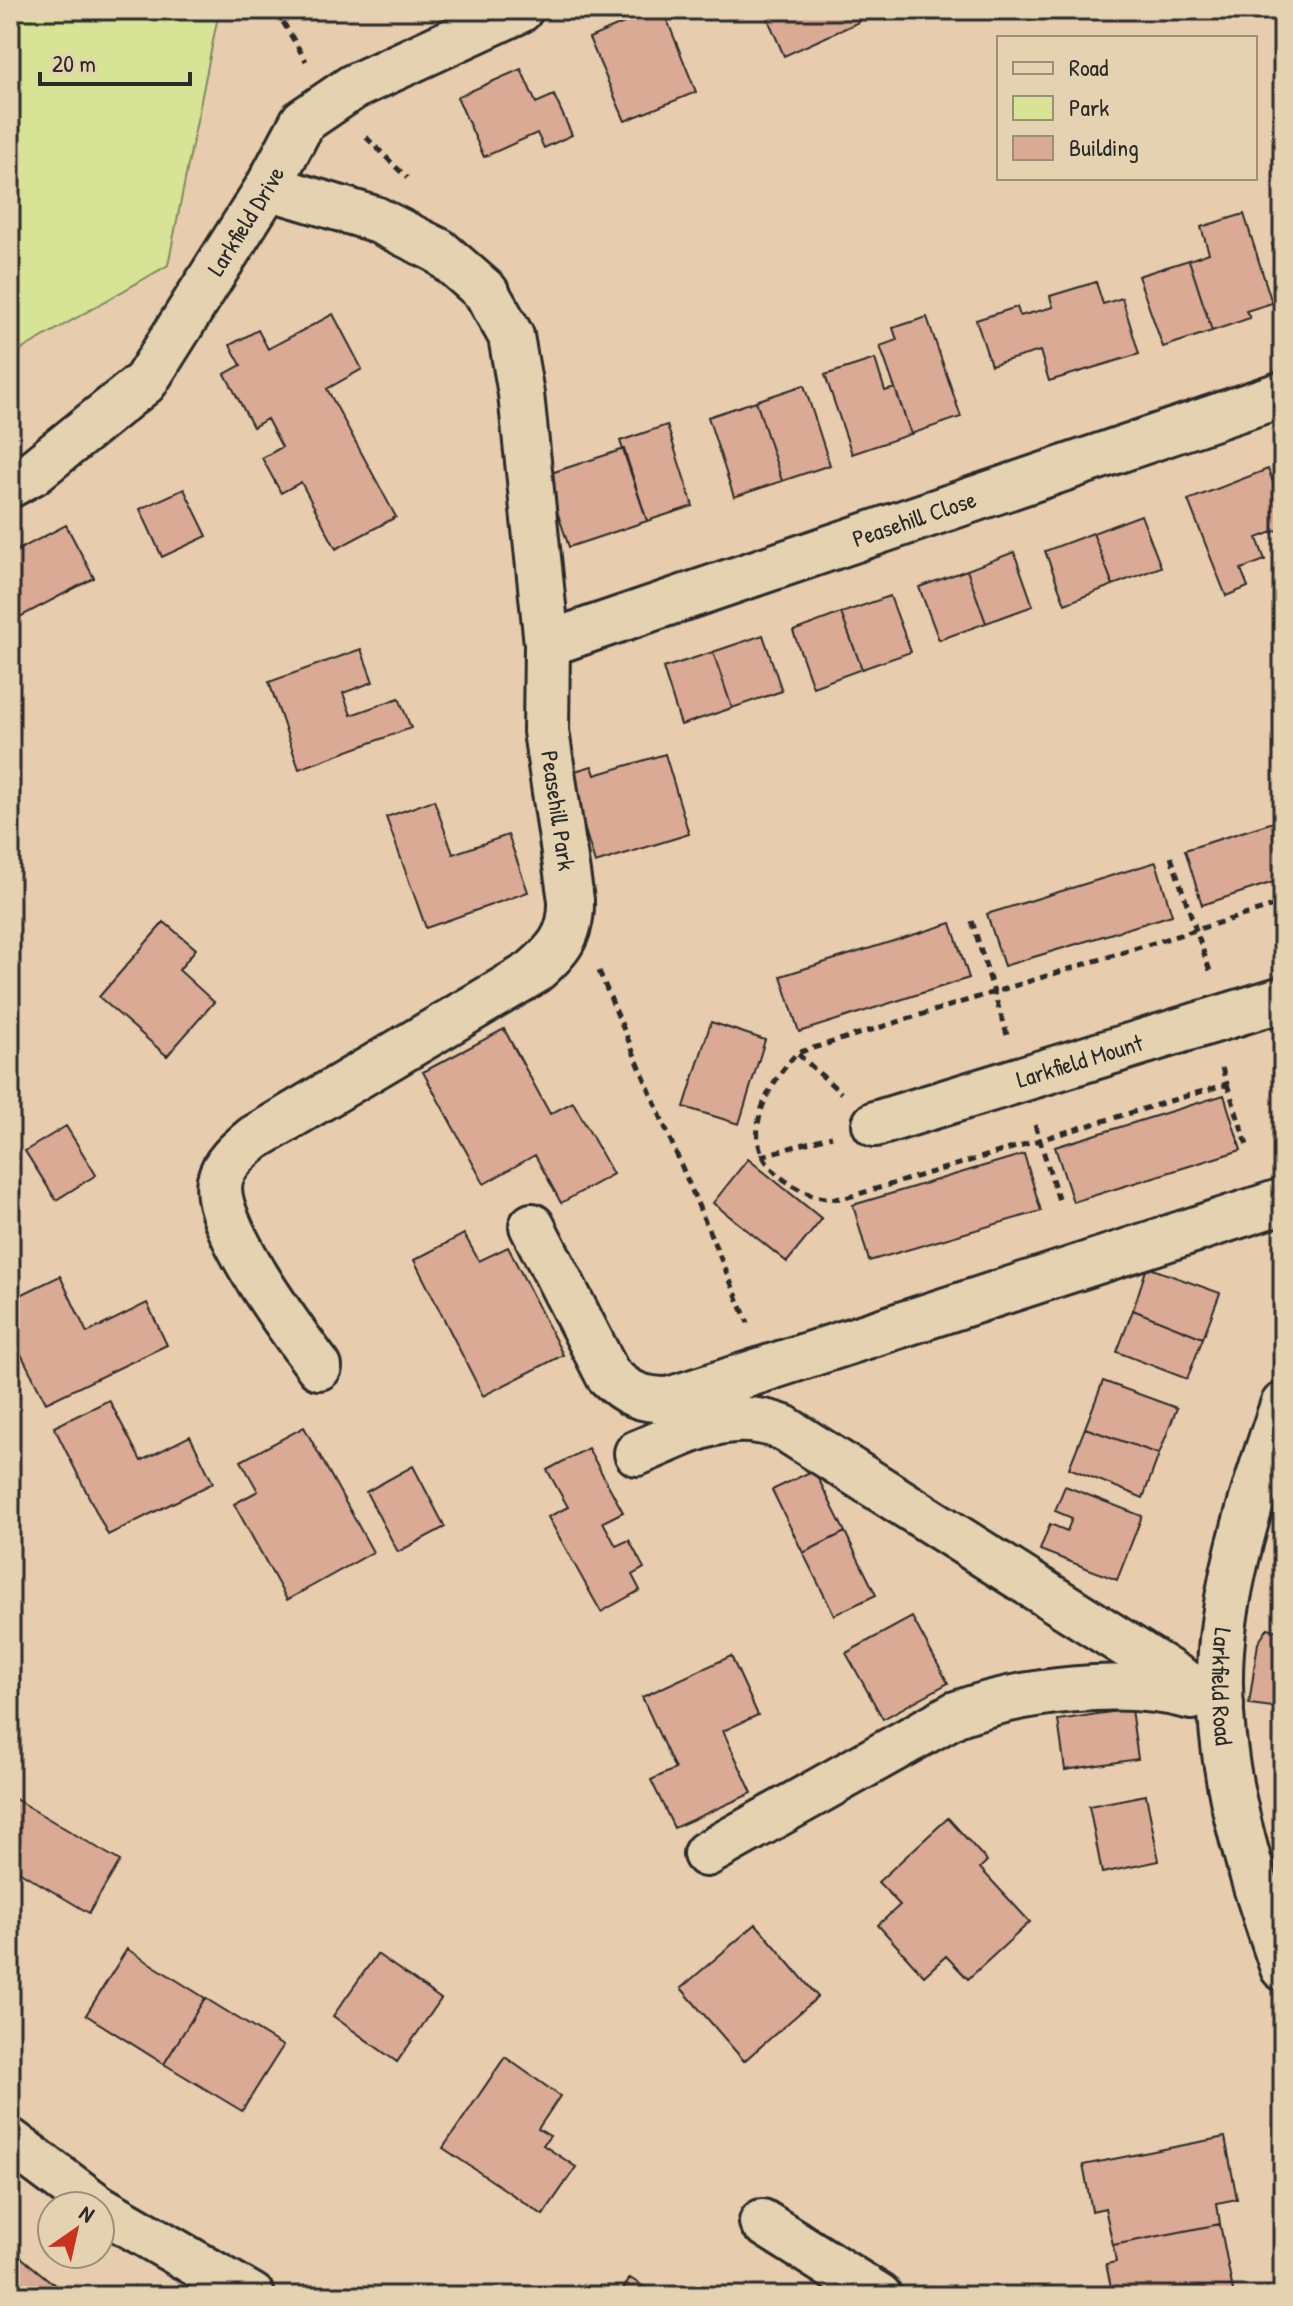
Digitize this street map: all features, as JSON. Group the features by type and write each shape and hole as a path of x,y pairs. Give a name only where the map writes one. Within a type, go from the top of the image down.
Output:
{"street":[{"name":"Larkfield Drive","path":"10,485 32,473 145,382 268,187 303,121 353,87 520,10"},
{"name":"Peasehill Park","path":"268,187 375,219 439,251 486,292 511,336 547,644 546,731 572,921"},
{"name":"Peasehill Close","path":"547,644 1283,394"},
{"path":"319,1367 278,1312 229,1225 218,1197 220,1178 232,1157 254,1138 532,973 565,942 572,921"},
{"name":"Larkfield Mount","path":"875,1124 1283,999"},
{"path":"532,1226 608,1375 624,1391 645,1400 669,1400 1283,1201"},
{"name":"Larkfield Road","path":"1283,1405 1238,1555 1226,1610 1221,1705 1226,1762 1242,1843 1283,1968"},
{"path":"637,1453 720,1420 742,1417 784,1428 1221,1705"},
{"path":"706,1854 956,1714 989,1702 1141,1687 1221,1705"},
{"path":"10,2141 75,2190"},
{"path":"116,2217 252,2296"},
{"path":"762,2222 879,2296"}],"path":[{"path":"276,10 331,102"},
{"path":"1171,857 1225,1017"},
{"path":"875,1124 797,1053 1283,903"},
{"path":"572,921 596,963 767,1370"},
{"path":"1227,1084 1247,1145"},
{"path":"761,1156 875,1124"}],"green space":[{"path":"10,10 219,11 168,265 10,356"}],"building":[{"path":"654,10 663,10 696,92 625,121 589,38"},
{"path":"764,10 854,10 859,22 784,56"},
{"path":"521,69 536,103 554,95 572,135 544,148 537,133 484,157 457,97"},
{"path":"1244,214 1272,303 1246,311 1250,318 1212,331 1189,260 1209,253 1201,227"},
{"path":"1283,241 1283,277 1272,244"},
{"path":"1189,260 1212,331 1163,347 1138,276"},
{"path":"1096,282 1103,304 1122,298 1139,354 1049,381 1040,351 991,365 976,320 1017,307 1020,316 1053,307 1050,296"},
{"path":"333,314 362,369 327,389 396,517 336,549 301,482 281,493 262,458 282,447 267,419 253,427 225,374 241,365 230,345 258,330 268,349"},
{"path":"927,317 961,417 911,434 880,346 897,340 893,328"},
{"path":"875,359 885,391 895,388 911,434 852,454 825,375"},
{"path":"804,385 830,465 782,481 756,401"},
{"path":"756,401 782,481 734,497 708,417"},
{"path":"667,425 693,506 647,521 620,441"},
{"path":"624,449 647,521 569,547 545,475"},
{"path":"1268,469 1283,508 1283,528 1257,538 1265,560 1241,569 1248,587 1226,596 1188,500"},
{"path":"184,489 207,536 162,557 140,509"},
{"path":"1141,515 1161,567 1113,585 1093,533"},
{"path":"66,525 94,578 18,618 10,602 10,554"},
{"path":"1093,533 1113,585 1065,604 1045,551"},
{"path":"1014,552 1033,606 986,623 967,570"},
{"path":"967,570 986,623 939,640 919,587"},
{"path":"890,596 911,652 862,669 841,613"},
{"path":"841,613 862,669 813,687 793,631"},
{"path":"763,635 782,691 732,708 713,652"},
{"path":"361,649 373,682 343,693 351,715 399,698 411,728 299,769 269,682"},
{"path":"713,652 732,708 681,725 663,668"},
{"path":"665,754 689,834 595,863 568,773 592,766 595,775"},
{"path":"434,800 453,854 508,835 528,892 426,928 386,817"},
{"path":"1283,819 1283,879 1202,905 1185,850"},
{"path":"1156,862 1172,915 1004,966 987,914"},
{"path":"164,922 196,949 179,970 214,1002 167,1056 99,997"},
{"path":"951,923 969,978 799,1032 781,976"},
{"path":"711,1022 765,1040 739,1124 684,1107"},
{"path":"504,1029 550,1114 573,1102 613,1174 561,1203 535,1155 484,1184 423,1072"},
{"path":"1224,1095 1241,1150 1073,1202 1055,1147"},
{"path":"66,1126 96,1175 56,1200 25,1151"},
{"path":"10,1144 19,1160 10,1165"},
{"path":"1024,1154 1041,1211 869,1261 853,1205"},
{"path":"748,1159 822,1219 787,1262 713,1203"},
{"path":"464,1234 479,1261 508,1247 563,1355 483,1396 414,1260"},
{"path":"1147,1267 1220,1293 1203,1338 1133,1310"},
{"path":"60,1276 87,1333 147,1303 167,1345 46,1403 20,1352 10,1357 10,1300"},
{"path":"1133,1310 1203,1338 1187,1379 1117,1352"},
{"path":"1103,1381 1177,1408 1159,1454 1085,1428"},
{"path":"109,1400 141,1461 190,1436 213,1483 108,1535 54,1427"},
{"path":"304,1427 373,1552 287,1600 234,1504 258,1491 241,1461"},
{"path":"1085,1428 1159,1454 1143,1498 1069,1468"},
{"path":"588,1448 623,1512 603,1522 616,1546 629,1540 644,1568 632,1575 640,1590 601,1612 548,1517 568,1507 547,1470"},
{"path":"413,1466 445,1527 398,1552 366,1492"},
{"path":"814,1470 845,1532 803,1553 772,1490"},
{"path":"1065,1486 1142,1516 1117,1580 1040,1550 1050,1524 1067,1531 1072,1518 1055,1511"},
{"path":"845,1532 876,1595 834,1615 803,1553"},
{"path":"912,1617 948,1683 883,1719 846,1653"},
{"path":"1268,1628 1283,1632 1283,1739 1276,1738 1280,1708 1249,1704 1258,1643"},
{"path":"731,1656 758,1715 723,1731 752,1793 674,1828 651,1780 675,1769 642,1697"},
{"path":"1131,1709 1138,1759 1065,1770 1058,1720"},
{"path":"1146,1795 1159,1861 1102,1873 1089,1806"},
{"path":"10,1796 120,1861 89,1913 10,1866"},
{"path":"948,1818 987,1861 980,1868 1030,1922 968,1979 946,1956 924,1976 878,1925 900,1905 878,1882"},
{"path":"756,1924 818,1997 744,2061 681,1988"},
{"path":"127,1949 205,1998 164,2064 86,2015"},
{"path":"377,1954 441,1999 397,2062 333,2016"},
{"path":"205,1998 283,2046 242,2111 164,2064"},
{"path":"505,2057 560,2096 538,2129 550,2136 543,2145 576,2167 543,2215 443,2148"},
{"path":"1225,2137 1237,2199 1217,2203 1220,2224 1113,2245 1105,2208 1092,2211 1083,2165"},
{"path":"1220,2224 1234,2296 1113,2296 1106,2264 1116,2262 1113,2245"},
{"path":"11,2249 62,2291 58,2296 10,2296"},
{"path":"630,2278 659,2296 619,2296"}]}
